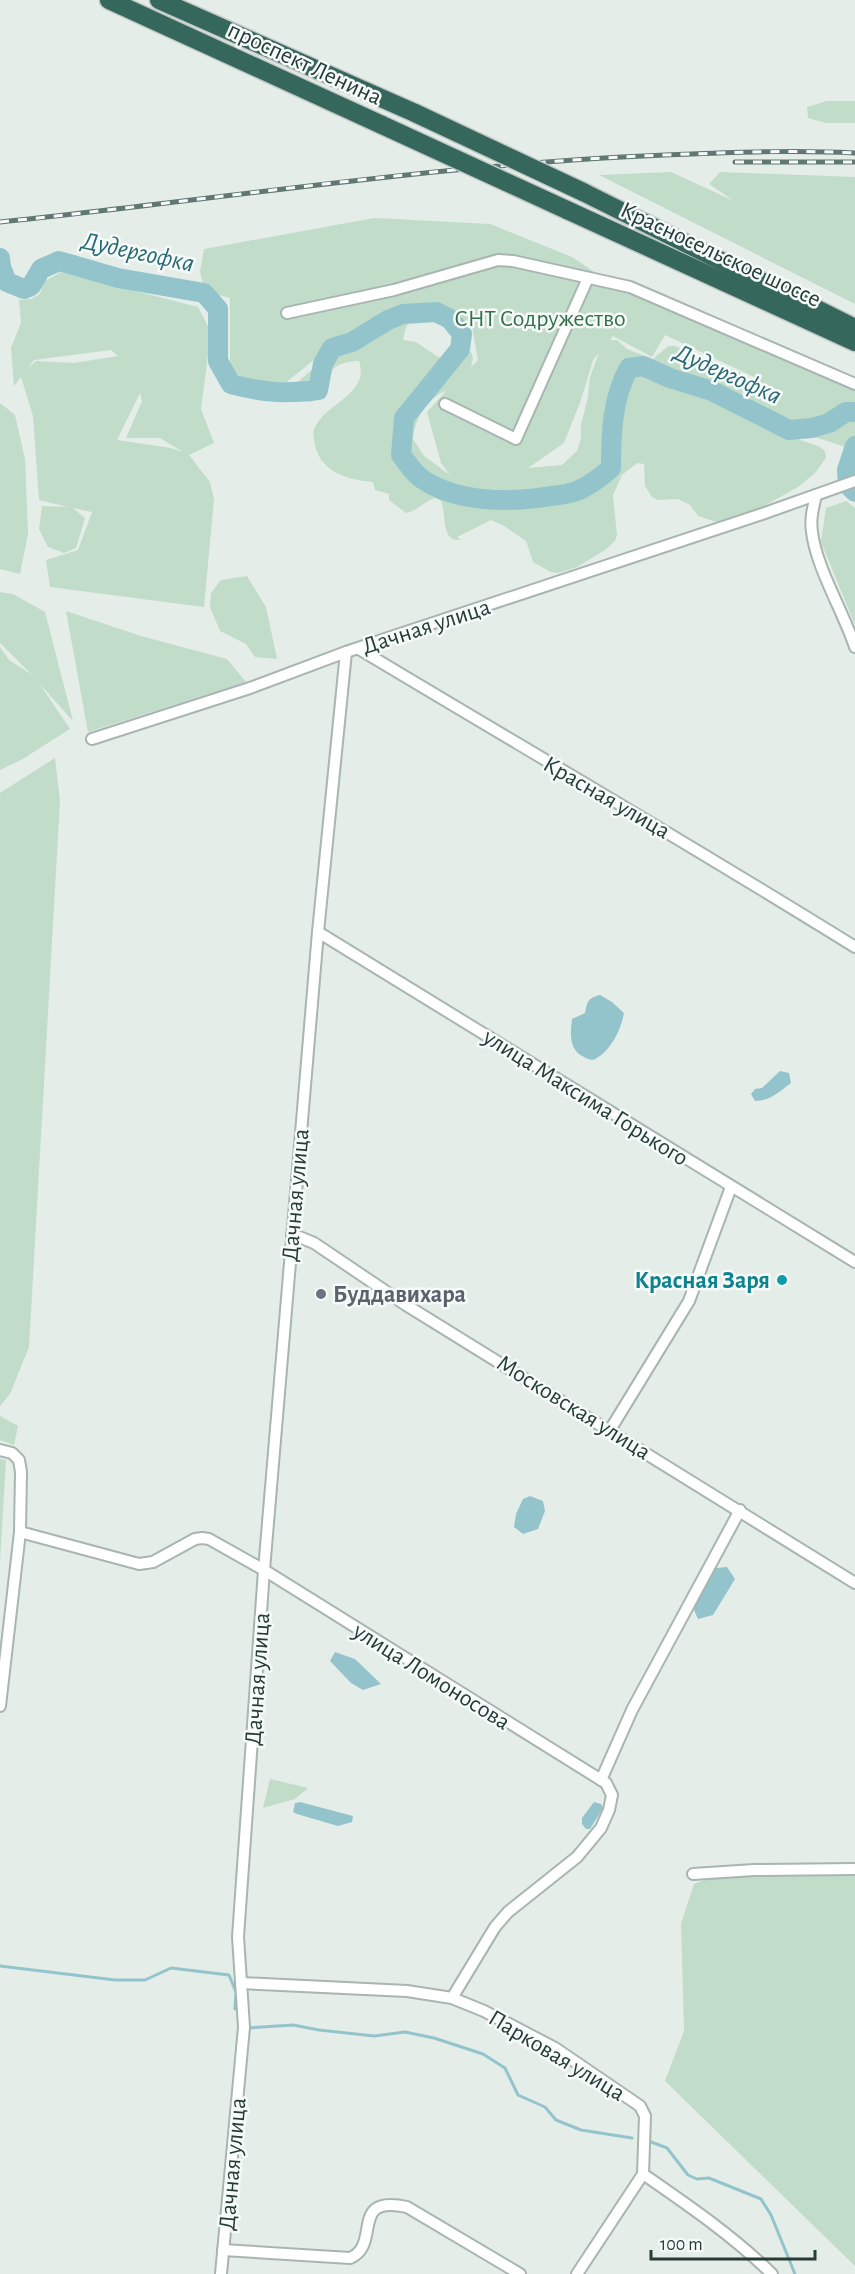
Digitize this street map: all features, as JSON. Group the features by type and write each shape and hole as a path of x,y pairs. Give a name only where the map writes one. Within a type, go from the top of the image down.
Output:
{"highway":[{"name":"проспект Ленина","path":"109,0 567,210"},
{"name":"проспект Ленина","path":"159,0 415,113 583,192"},
{"name":"Красносельское шоссе","path":"583,192 855,328"},
{"name":"Красносельское шоссе","path":"567,210 855,342"}],"street":[{"path":"287,314 394,290 498,260 513,261 630,287 855,384"},
{"path":"445,404 516,439 588,278"},
{"name":"Дачная улица","path":"222,2274 244,2027 238,1937 264,1570 318,932 346,652 855,481"},
{"path":"816,495 811,517 817,554 855,647"},
{"name":"Красная улица","path":"359,649 709,856 855,947"},
{"path":"92,739 250,688 346,652"},
{"name":"улица Максима Горького","path":"318,932 855,1262"},
{"path":"610,1430 689,1301 731,1186"},
{"name":"Московская улица","path":"292,1234 314,1243 406,1305 855,1583"},
{"path":"0,1450 12,1453 19,1461 21,1472 20,1532 0,1706"},
{"path":"452,1998 495,1927 508,1912 577,1857 601,1828 609,1810 612,1795 606,1782 601,1780 632,1710 740,1510"},
{"name":"улица Ломоносова","path":"20,1532 140,1564 153,1562 195,1539 209,1539 264,1570 601,1780"},
{"path":"693,1874 754,1869 855,1869"},
{"name":"Парковая улица","path":"241,1983 407,1990 452,1998 484,2011 555,2048 640,2106 645,2116 643,2174"},
{"path":"577,2274 643,2174 702,2214 772,2274"},
{"path":"223,2250 350,2258 359,2254 364,2246 368,2218 373,2210 382,2205 393,2204 407,2206 520,2274"}],"green space":[{"path":"827,101 855,101 855,123 826,123 808,118 807,107"},
{"path":"671,172 734,201 709,184 720,172 855,177 855,304 599,175"},
{"name":"СНТ Содружество","path":"374,218 490,224 572,257 624,292 855,387 855,450 787,428 745,399 754,377 665,335 652,357 613,336 610,340 617,340 627,349 653,359 668,346 675,346 740,373 744,378 741,404 746,418 765,428 820,447 825,451 826,458 815,473 798,487 762,507 717,522 698,516 690,505 678,499 658,500 652,497 645,486 644,464 637,463 622,475 613,495 617,535 615,541 577,567 558,573 551,572 533,562 526,541 504,526 491,520 457,537 461,540 454,539 447,532 441,501 435,498 406,513 389,500 389,494 375,490 373,482 346,477 323,462 315,445 314,429 328,411 353,390 361,372 359,361 335,367 327,377 316,400 310,402 297,400 297,386 300,380 332,352 361,335 406,317 410,322 406,327 403,340 416,342 438,357 452,357 465,351 471,352 473,358 471,367 478,360 472,327 446,311 411,309 384,318 330,347 279,388 230,372 230,298 205,291 200,272 204,249","holes":["599,353 590,377 577,451 562,465 528,468 564,443 581,400 593,360","447,390 427,412 441,463 450,475 424,456 413,439 416,423 423,410 434,398"]},
{"path":"61,272 198,307 211,332 201,409 214,443 189,455 210,482 214,499 204,607 50,587 46,560 78,550 92,512 73,508 85,518 76,548 64,553 48,547 39,529 42,506 68,507 39,500 33,416 21,377 14,386 11,348 21,323 19,300 31,299 40,294 44,282","holes":["111,350 118,356 74,363 36,361 27,369 34,360","140,393 142,401 126,438 160,438 183,452 117,440"]},
{"path":"0,403 15,415 25,459 28,534 20,574 0,569"},
{"path":"846,501 855,508 855,625 821,542 826,508"},
{"path":"247,576 266,607 277,659 255,657 246,644 220,631 210,607 211,593 221,580"},
{"path":"0,592 13,594 45,612 73,721 39,683 70,729 21,760 0,770 0,647 9,660 32,675 0,643"},
{"path":"66,611 141,636 227,659 246,682 88,732"},
{"path":"55,758 60,801 29,1347 10,1394 0,1406 0,793"},
{"path":"0,1416 18,1426 14,1445 0,1440"},
{"path":"0,1459 6,1460 0,1562"},
{"path":"270,1779 308,1788 295,1799 263,1808"},
{"path":"715,1876 855,1876 855,2266 665,2081 684,2031 681,1924 694,1884"}],"water":[{"path":"600,995 624,1013 621,1026 611,1044 602,1054 591,1060 579,1054 573,1046 572,1019 585,1013 589,1001"},
{"path":"780,1071 789,1073 791,1083 770,1098 755,1101 751,1094 755,1089 762,1088"},
{"path":"530,1496 543,1501 545,1511 538,1529 523,1534 514,1527 516,1514 523,1499"},
{"path":"727,1567 735,1579 713,1615 698,1619 694,1610 701,1589 716,1568"},
{"path":"335,1652 355,1659 381,1684 363,1690 351,1683 330,1661"},
{"path":"300,1802 353,1816 352,1822 338,1826 297,1814 293,1812 295,1803"},
{"path":"594,1802 601,1804 603,1808 590,1829 586,1829 582,1824 582,1818"}],"waterway":[{"name":"Дудергофка","path":"0,258 7,282 24,289 31,286 41,269 59,261 118,278 204,293 218,309 218,361 231,384 264,391 318,390 323,364 332,348 352,342 388,320 403,314 436,312 450,319 462,334 460,349 404,418 401,455 422,479 451,493 468,497 518,500 564,494 582,489 603,475 611,468 612,429 616,404 629,368 643,366 670,378 712,391 789,430 812,428 829,423 846,412 855,412"},
{"name":"Дудергофка","path":"855,446 847,470 848,485 855,492"},
{"path":"0,1966 115,1980 145,1980 171,1968 229,1975 236,1992 235,2009"},
{"path":"248,2028 293,2025 374,2036 405,2032 434,2038 483,2054 505,2068 518,2095 545,2107 556,2120 581,2130 632,2138"},
{"path":"646,2140 667,2148 688,2175 697,2179 709,2178 761,2199 771,2215 795,2274"}],"railway":[{"path":"0,222 518,164 605,158 793,151 855,153"},
{"path":"735,162 855,162"}],"place":[{"name":"Красная Заря","path":"782,1280"},
{"name":"Буддавихара","path":"321,1294"}]}
